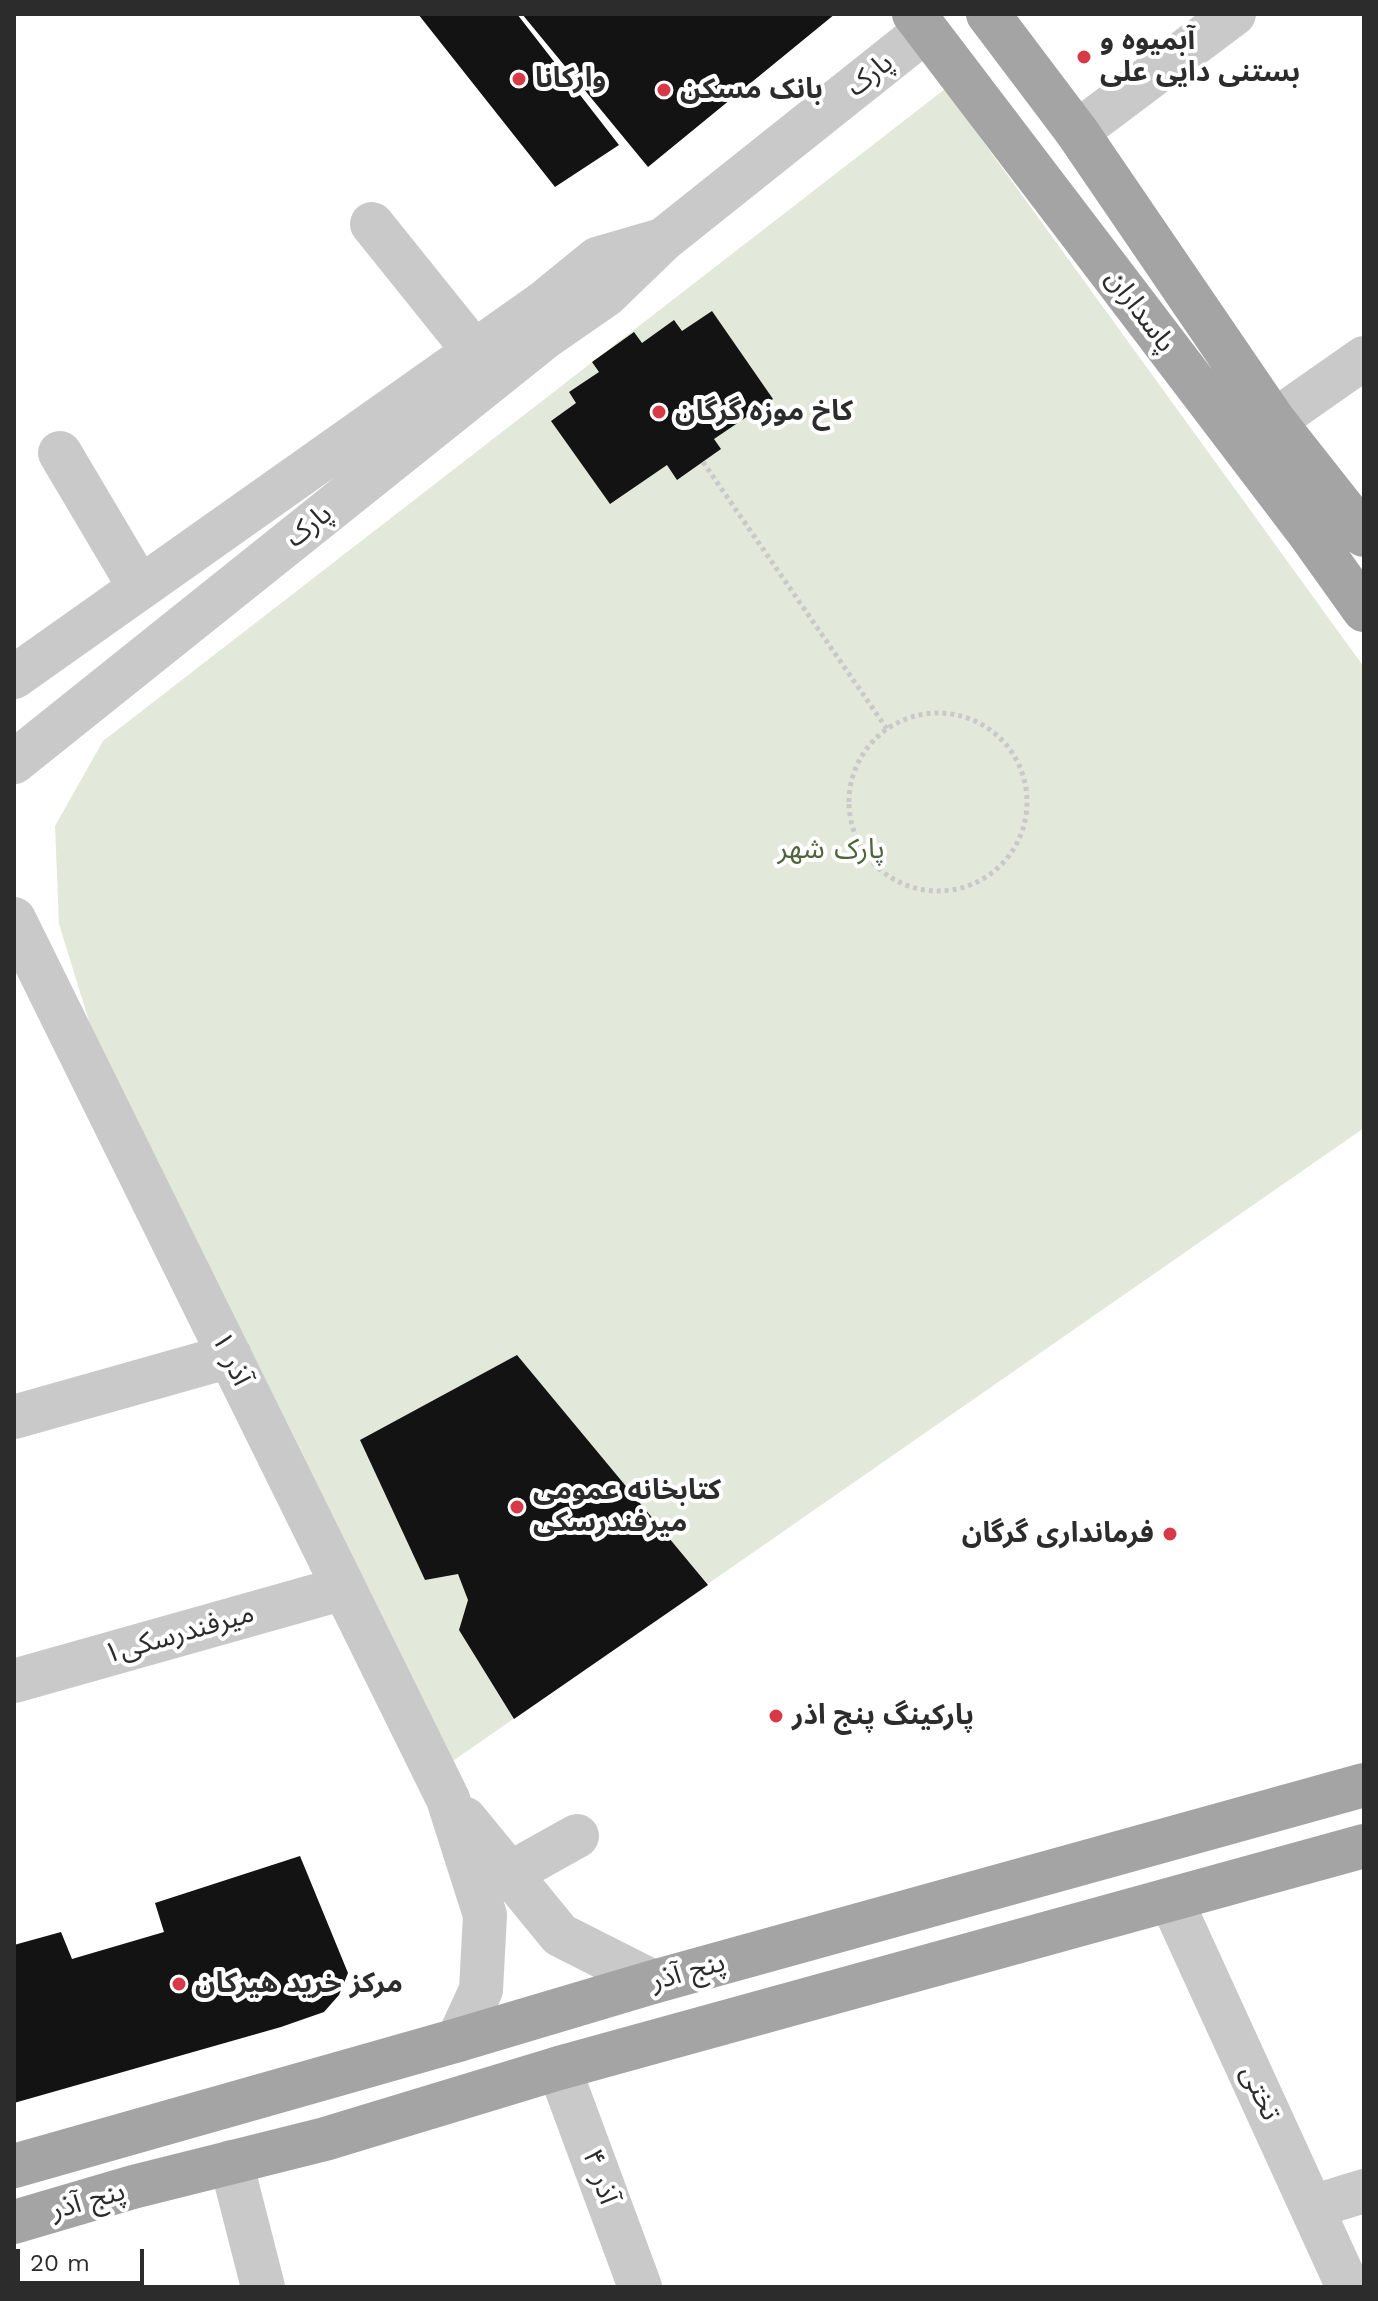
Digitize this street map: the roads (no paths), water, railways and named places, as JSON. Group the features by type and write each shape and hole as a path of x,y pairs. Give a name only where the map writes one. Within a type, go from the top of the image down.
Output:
{"main road":[{"name":"پاسداران","path":"988,14 1077,132 1274,421 1364,535"},
{"name":"پاسداران","path":"920,22 1309,533 1364,610"},
{"name":"پنج آذر","path":"14,2166 653,1982 1364,1785"},
{"name":"پنج آذر","path":"14,2222 133,2187 325,2139 559,2068 1364,1846"}],"street":[{"path":"1077,132 1234,14"},
{"name":"پارک","path":"14,677 543,303 602,277 664,239 920,22"},
{"path":"372,224 474,351"},
{"name":"پارک","path":"14,762 544,338 602,277"},
{"path":"1274,421 1364,358"},
{"path":"60,453 140,588"},
{"name":"۱ آذر","path":"14,919 448,1799"},
{"path":"14,1417 230,1356"},
{"name":"میرفندرسکی۱","path":"14,1681 344,1588"},
{"path":"448,1799 560,1935 653,1982"},
{"path":"448,1799 485,1915 481,1990 458,2040"},
{"path":"509,1874 577,1836"},
{"name":"تختی","path":"1171,1900 1348,2287"},
{"name":"آذر ۴","path":"559,2068 640,2287"},
{"path":"231,2162 263,2287"},
{"path":"1312,2207 1364,2191"}],"place":[{"name":"آبمیوه و بستنی دایی علی","path":"1084,57"},
{"name":"وارکانا","path":"519,79"},
{"name":"بانک مسکن","path":"664,90"},
{"name":"کاخ موزه گرگان","path":"659,412"},
{"name":"کتابخانه عمومی میرفندرسکی","path":"517,1507"},
{"name":"فرمانداری گرگان","path":"1170,1534"},
{"name":"پارکینگ پنج اذر","path":"776,1716"},
{"name":"مرکز خرید هیرکان","path":"179,1984"}],"park label":[{"name":"پارک شهر","path":"831,850"}]}
